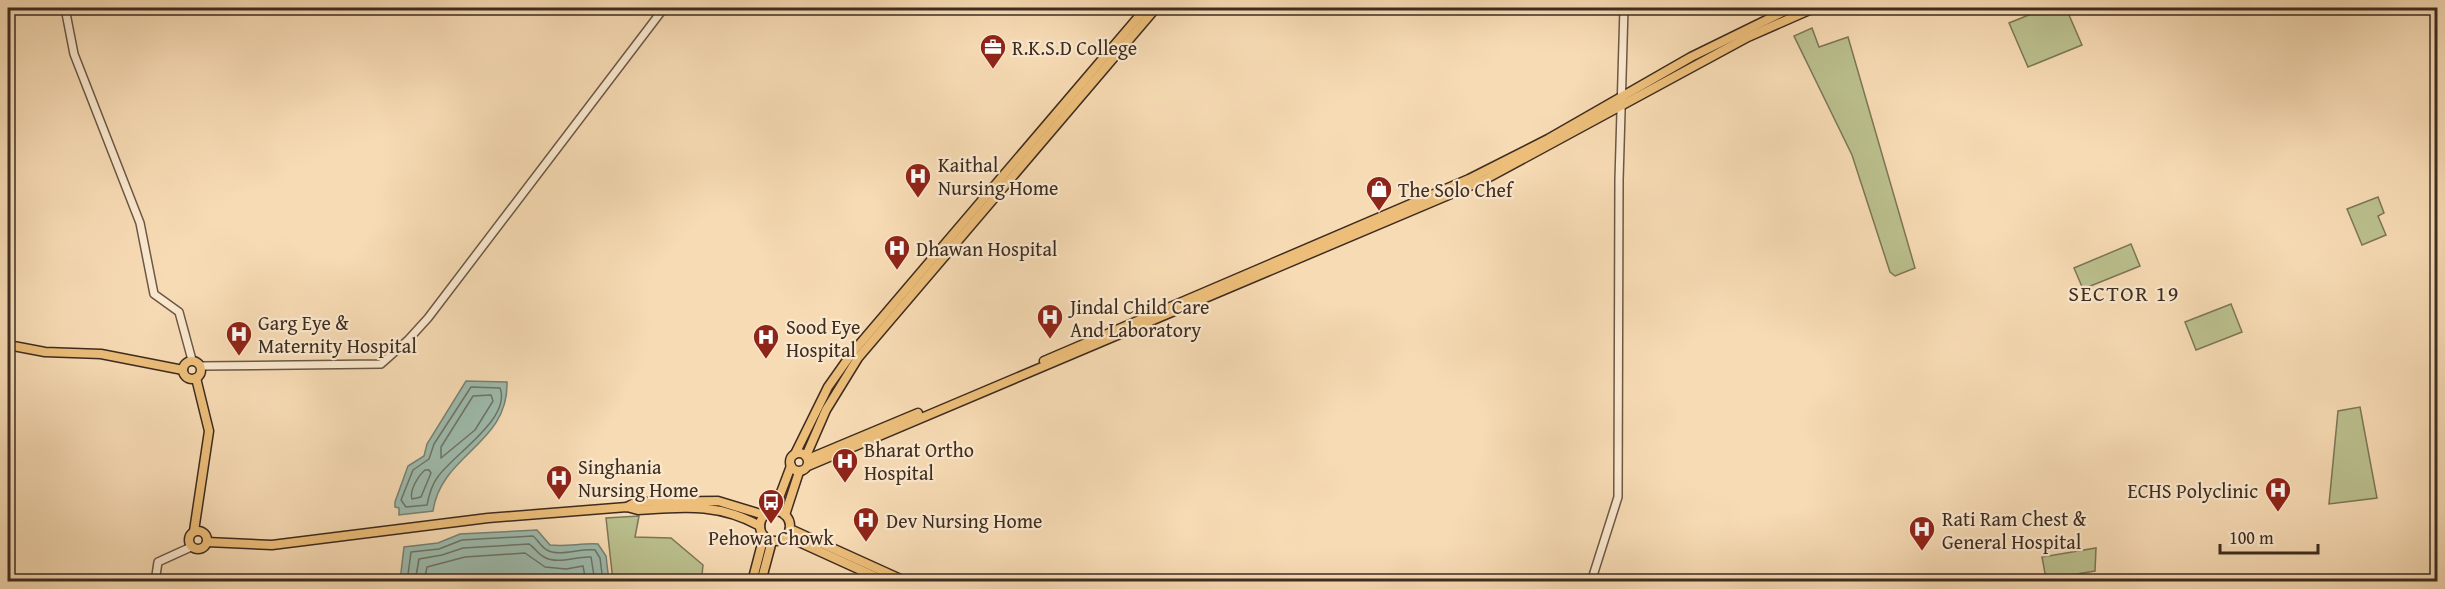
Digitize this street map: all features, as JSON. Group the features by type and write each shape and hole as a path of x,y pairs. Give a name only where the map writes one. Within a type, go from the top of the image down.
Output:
{"main road":[{"path":"774,511 791,466 790,459 795,454 828,387 852,353 1146,8"},
{"path":"788,532 785,515 799,472 807,460 826,410 858,358 1156,8"},
{"path":"807,460 1468,179 1548,139 1691,57 1791,8"},
{"path":"795,454 807,460 1484,180 1748,37 1814,8"},
{"path":"8,345 45,352 100,354 183,370 189,378 196,378 201,373 201,366 192,360 186,363 183,370"},
{"path":"196,378 209,431 194,531 188,540 191,547 201,549 207,542"},
{"path":"791,466 799,472"},
{"path":"627,507 636,502 717,501 764,515 774,511 785,515"},
{"path":"207,542 272,545 488,518 627,507 638,510 717,508 741,516 760,526 768,538 761,582"},
{"path":"760,526 764,515"},
{"path":"194,531 204,533 207,542"},
{"path":"788,532 886,582"},
{"path":"768,538 788,532 907,582"},
{"path":"752,582 768,538"}],"street":[{"path":"65,8 74,54 140,223 154,294 179,312 192,360"},
{"path":"201,366 381,364 428,318 664,8"},
{"path":"1591,582 1618,497 1624,8"},
{"path":"155,582 158,562 191,547"}],"green space":[{"path":"2046,8 2066,8 2082,45 2028,67 2009,23"},
{"path":"1812,28 1819,47 1848,37 1915,268 1895,276 1890,272 1852,155 1794,36"},
{"path":"2378,197 2384,213 2378,216 2386,235 2362,245 2347,209"},
{"path":"2131,244 2140,266 2083,289 2074,268"},
{"path":"2231,304 2242,332 2196,350 2185,322"},
{"path":"2360,407 2377,498 2329,504 2338,411"},
{"path":"639,516 635,537 671,538 703,565 702,575 715,581 613,581 606,518"},
{"path":"2096,548 2095,571 2046,579 2042,557"}],"water":[{"path":"466,381 507,382 505,403 497,420 487,435 448,476 439,492 433,511 399,515 399,508 395,507 395,502 408,466 424,456 427,444"},
{"path":"537,530 550,545 598,544 606,556 609,581 400,581 404,547 438,543 460,534"}],"place":[{"name":"R.K.S.D College","path":"993,70"},
{"name":"Kaithal Nursing Home","path":"918,199"},
{"name":"The Solo Chef","path":"1379,212"},
{"name":"Dhawan Hospital","path":"897,271"},
{"name":"Jindal Child Care And Laboratory","path":"1050,340"},
{"name":"Garg Eye & Maternity Hospital","path":"239,357"},
{"name":"Sood Eye Hospital","path":"766,360"},
{"name":"Bharat Ortho Hospital","path":"845,484"},
{"name":"Singhania Nursing Home","path":"559,501"},
{"name":"ECHS Polyclinic","path":"2278,513"},
{"name":"Pehowa Chowk","path":"771,525"},
{"name":"Dev Nursing Home","path":"866,543"},
{"name":"Rati Ram Chest & General Hospital","path":"1922,552"}],"district":[{"name":"SECTOR 19","path":"2124,293"}]}
